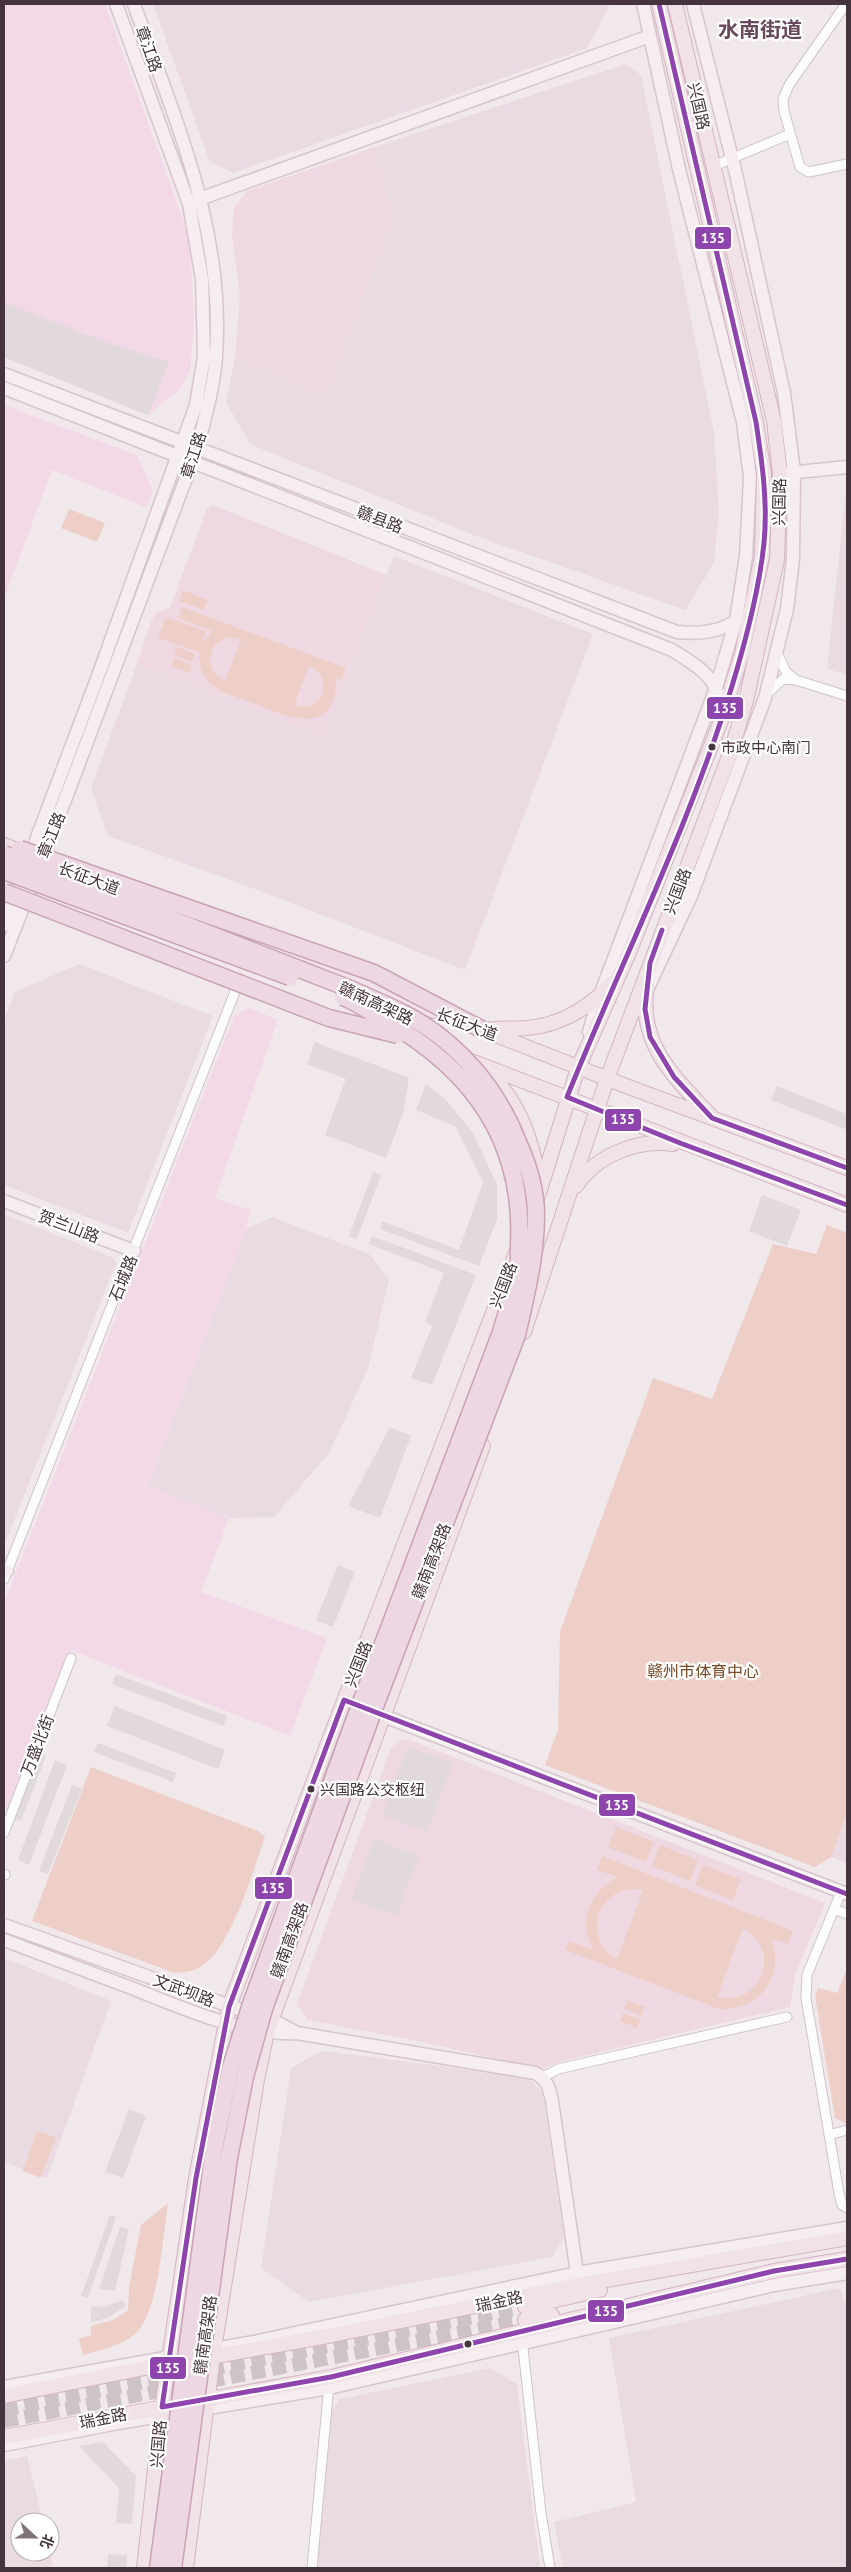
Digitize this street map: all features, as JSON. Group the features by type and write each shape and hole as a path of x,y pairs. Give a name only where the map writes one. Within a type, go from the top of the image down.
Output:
{"highway":[{"path":"4,844 374,973 483,1030"},
{"name":"赣南高架路","path":"4,854 353,990 414,1020 446,1041 480,1073 507,1114 528,1165 536,1214 532,1271 517,1335 378,1699 270,1990 244,2077 229,2158 172,2568"},
{"name":"赣南高架路","path":"4,871 348,999 435,1052 469,1084 495,1123 513,1168 521,1215 518,1274 501,1332 360,1702 251,2004 230,2070 214,2149 158,2568"},
{"path":"13,889 329,1018 398,1035"}],"main road":[{"name":"兴国路","path":"144,2568 168,2360 181,2290 196,2178 229,2007 344,1700 539,1192 578,1068 628,955 724,712 742,653 762,556 764,473 756,422 697,160 659,4"},
{"name":"兴国路","path":"186,2568 213,2353 257,2080 269,2026 522,1338 607,1079 731,750 746,701 777,560 787,473 675,4"},
{"name":"长征大道","path":"4,844 578,1068 847,1168"},
{"name":"长征大道","path":"13,889 241,977 568,1097 694,1148 847,1205"},
{"path":"483,1030 527,1028 553,1023 576,1013 599,998 617,978 628,955"},
{"path":"650,963 645,1009 650,1037 674,1077 712,1118"},
{"path":"474,1062 495,1080 520,1116 532,1146 539,1192"},
{"path":"562,1215 580,1181 597,1162 608,1156 649,1143 694,1148"},
{"name":"瑞金路","path":"4,2396 168,2360 328,2336 578,2279 770,2253 847,2238"},
{"path":"524,2325 770,2253"},
{"path":"524,2325 774,2271 847,2259"},
{"name":"瑞金路","path":"4,2437 330,2382 524,2325"},
{"path":"193,2568 197,2472"},
{"path":"150,2523 150,2568"}],"street":[{"name":"章江路","path":"35,857 196,405 204,357 202,278 189,204 116,4"},
{"name":"章江路","path":"13,889 35,857 197,449 208,408 216,358 218,320 216,279 202,198 134,4"},
{"path":"578,1068 599,998 716,688 736,620 746,556 750,477 743,422 679,169 643,4"},
{"path":"607,1079 691,896 765,698 788,609 793,559 784,393 732,158 693,4"},
{"path":"846,4 789,85 783,99 790,134 800,167 809,172 847,164"},
{"path":"189,204 650,36"},
{"path":"714,166 790,134"},
{"name":"赣县路","path":"4,374 677,632 694,634 714,631 736,620 752,603"},
{"name":"赣县路","path":"4,388 191,463 672,650 698,667 716,688 724,712"},
{"path":"787,473 847,467"},
{"path":"777,652 782,668 796,680"},
{"path":"765,698 772,687 783,679 796,680 847,696"},
{"path":"4,925 13,889"},
{"path":"4,956 13,889"},
{"name":"石城路","path":"5,1573 241,977"},
{"name":"贺兰山路","path":"4,1201 134,1251"},
{"name":"万盛北街","path":"4,1833 71,1658"},
{"path":"344,1700 844,1893 834,1909 808,1975 806,1985 839,2193 842,2205 847,2208"},
{"path":"834,1909 847,1914"},
{"name":"文武坝路","path":"4,1925 229,2007 269,2026 276,2034 297,2033 536,2073 543,2077"},
{"name":"文武坝路","path":"4,1940 186,2009 226,2021 269,2026"},
{"path":"788,2017 558,2069 543,2077 548,2083 552,2102 578,2279 847,2228"},
{"path":"829,2135 847,2130"},
{"path":"550,2568 541,2513 524,2325 847,2273"},
{"path":"4,2387 168,2360"},
{"path":"312,2568 330,2382"},
{"path":"4,2445 161,2411"}],"shaded area":[{"path":"4,4 105,4 190,239 194,328 190,370 178,391 148,415 4,357"},
{"path":"153,4 610,4 587,48 233,173 210,162"},
{"path":"626,64 641,75 714,433 719,513 714,563 685,610 468,533 250,444 226,402 235,358 326,396 393,216 372,148"},
{"path":"372,148 393,216 326,396 235,358 240,295 232,235 234,208 247,191"},
{"path":"4,302 108,343 169,362 148,415 4,357"},
{"path":"4,405 137,455 153,490 146,507 52,470 4,599"},
{"path":"847,480 847,675 827,669"},
{"path":"213,505 386,575 323,736 137,664 150,624 156,612 170,608 207,509"},
{"path":"394,556 593,634 465,970 260,891 108,836 91,788 137,664 323,735"},
{"path":"79,964 213,1016 128,1233 4,1185 4,1021 15,992"},
{"path":"249,1008 278,1020 215,1198 251,1210 246,1229 147,1486 229,1518 201,1592 327,1638 290,1736 70,1650 4,1822 4,1603 234,1016"},
{"path":"315,1042 409,1078 403,1113 386,1158 325,1135 346,1079 307,1064"},
{"path":"426,1084 447,1101 473,1133 497,1185 497,1219 479,1266 380,1229 382,1221 459,1250 483,1182 455,1126 416,1110"},
{"path":"777,1086 847,1114 847,1130 771,1100"},
{"path":"373,1172 381,1175 357,1239 349,1236"},
{"path":"762,1195 801,1210 787,1246 749,1231"},
{"path":"4,1214 114,1258 116,1263 4,1546"},
{"path":"272,1217 369,1254 389,1279 368,1369 329,1453 274,1517 229,1518 147,1487 246,1229"},
{"path":"372,1236 476,1275 432,1385 411,1378 432,1326 425,1322 444,1273 369,1244"},
{"path":"390,1427 411,1436 380,1518 348,1506"},
{"path":"338,1565 355,1572 333,1627 316,1620"},
{"path":"116,1674 227,1716 223,1726 112,1684"},
{"path":"115,1706 225,1750 218,1769 107,1726"},
{"path":"400,1740 410,1740 825,1903 795,1975 790,2007 559,2062 541,2069 423,2042 308,2020 297,2004 391,1748"},
{"path":"98,1743 176,1773 173,1782 94,1752"},
{"path":"408,1746 453,1763 427,1832 382,1815"},
{"path":"40,1753 46,1756 21,1821 14,1819"},
{"path":"55,1760 67,1765 29,1865 18,1860"},
{"path":"72,1785 82,1788 48,1874 39,1871"},
{"path":"847,1813 847,1863 831,1857"},
{"path":"374,1839 419,1856 396,1916 351,1900"},
{"path":"4,1958 111,2001 47,2178 4,2162"},
{"path":"322,2051 528,2077 543,2094 564,2238 552,2257 309,2302 261,2268 291,2068"},
{"path":"129,2109 146,2116 123,2178 105,2172"},
{"path":"110,2215 116,2217 88,2298 81,2296"},
{"path":"120,2227 129,2229 115,2291 99,2289"},
{"path":"840,2288 847,2309 847,2568 563,2568 554,2522 636,2502 609,2338"},
{"path":"122,2300 126,2306 109,2317 91,2323 91,2306 105,2307"},
{"path":"490,2368 517,2384 540,2568 316,2568 332,2411 340,2399"},
{"path":"103,2442 136,2476 132,2524 116,2523 119,2488 79,2446"},
{"path":"27,2456 41,2512 10,2512 10,2562 52,2562 53,2566 48,2568 4,2568 4,2461"},
{"path":"108,2554 127,2555 126,2568 107,2568"}],"green space":[{"path":"69,509 105,523 97,542 61,528"},
{"path":"183,590 208,600 204,610 179,601"},
{"path":"182,607 346,668 341,680 336,678 334,697 328,710 319,716 307,719 294,717 280,714 218,689 203,675 199,652 158,638 166,617 206,631 202,643 212,631 178,618","holes":["228,637 241,640 225,681 214,673 209,659 214,645","309,666 317,671 322,678 322,696 312,706 294,706"]},
{"path":"177,647 195,654 192,662 174,655"},
{"path":"174,658 192,665 189,673 171,666"},
{"name":"赣州市体育中心","path":"827,1225 847,1233 847,1813 831,1857 815,1867 545,1765 558,1730 560,1632 653,1378 712,1399 773,1244 816,1254"},
{"path":"91,1767 258,1831 265,1837 229,1932 207,1962 194,1970 175,1973 32,1921"},
{"path":"616,1827 654,1842 646,1862 608,1847"},
{"path":"660,1845 698,1860 690,1881 652,1866"},
{"path":"602,1856 793,1931 788,1944 772,1939 775,1966 765,1989 757,1998 746,2004 734,2008 719,2009 565,1950 569,1941 593,1950 586,1928 589,1908 593,1899 600,1891 617,1877 597,1870","holes":["637,1889 643,1891 617,1959 606,1950 599,1939 597,1928 598,1916 603,1905 612,1897 623,1891","743,1928 755,1938 762,1949 764,1962 762,1974 756,1985 746,1994 733,1998 717,1997"]},
{"path":"703,1865 741,1879 733,1900 695,1885"},
{"path":"847,1969 847,2124 835,2118 815,1996 818,1988 837,1993"},
{"path":"627,2001 644,2007 641,2016 624,2009"},
{"path":"623,2013 640,2020 637,2028 620,2021"},
{"path":"37,2131 56,2137 41,2178 23,2171"},
{"path":"168,2203 159,2272 150,2308 144,2322 136,2333 124,2341 83,2355 79,2339 91,2335 91,2326 113,2320 128,2311 129,2287 141,2225"}],"tunnel":[{"path":"4,2410 525,2307"},
{"path":"4,2421 525,2320"}],"transit line":[{"name":"135","path":"659,4 756,422 765,497 764,543 759,579 747,633 715,739 654,893 567,1097 680,1143 847,1205"},
{"name":"135","path":"662,930 650,963 645,1009 650,1037 674,1077 712,1118 847,1168"},
{"name":"135","path":"847,1894 344,1700 229,2007 196,2178 162,2407 331,2377 774,2271 847,2259"}],"place":[{"name":"市政中心南门","path":"712,747"},
{"name":"兴国路公交枢纽","path":"311,1789"}],"district":[{"name":"水南街道","path":"760,30"}]}
